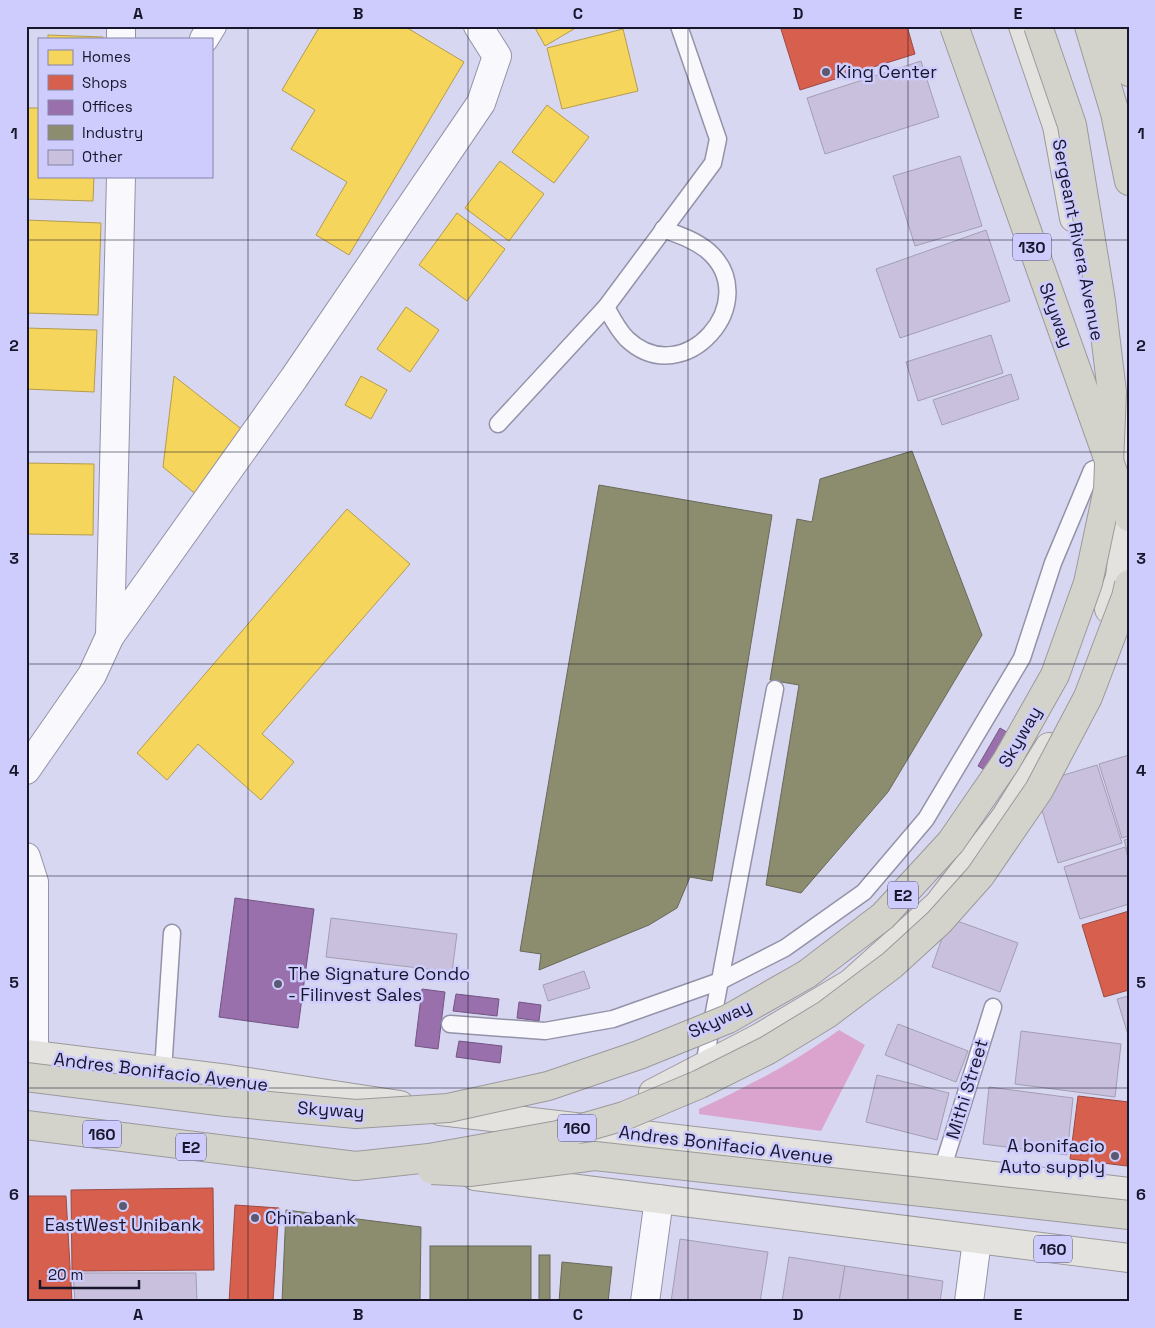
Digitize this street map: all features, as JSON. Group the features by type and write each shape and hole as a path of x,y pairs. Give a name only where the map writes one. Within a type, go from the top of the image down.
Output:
{"highway":[{"name":"Skyway","path":"954,26 1129,517"},
{"name":"Skyway","path":"29,1062 226,1102 356,1114 448,1108 548,1086 639,1055 728,1018 807,974 883,916 951,842 1006,762 1055,676 1088,583 1108,489 1112,392 1102,301 1072,125 1038,26"},
{"path":"1089,26 1115,113 1129,181"},
{"path":"1111,26 1129,72"},
{"name":"E2","path":"26,1125 356,1166 491,1149 558,1136 624,1116 700,1084 768,1050 827,1014 892,965 939,922 980,876 1039,790 1088,697 1126,597 1129,584"},
{"path":"356,1166 469,1172 595,1156 1129,1215"}],"main road":[{"name":"Sergeant Rivera Avenue","path":"966,26 1006,148 1049,315 1129,456"},
{"name":"Sergeant Rivera Avenue","path":"1023,26 1056,126 1095,337 1129,456"},
{"path":"1093,26 1124,111 1129,135"},
{"path":"605,1131 654,1092 759,1038 850,983 938,905 1005,818 1063,724 1100,637 1120,577 1126,522 1129,456"},
{"name":"Andres Bonifacio Avenue","path":"29,1062 163,1071 445,1112 1129,1192"},
{"name":"160","path":"26,1125 659,1199 1129,1258"}],"street":[{"path":"205,38 212,26"},
{"path":"26,770 92,675 110,636 294,378 481,102 497,56 478,26"},
{"path":"110,636 121,178"},
{"path":"26,858 34,882 29,1062"},
{"path":"646,1302 659,1199"},
{"path":"969,1302 977,1240"}],"lane":[{"path":"498,424 606,307 714,163 718,139 679,26"},
{"path":"606,307 627,339 644,350 664,355 684,352 703,343 717,329 725,310 727,289 721,269 709,252 697,244 664,229"},
{"path":"450,1024 545,1031 613,1019 720,981 785,948 864,892 926,819 1022,658 1053,563 1092,470 1129,456"},
{"path":"704,1065 775,689"},
{"path":"163,1071 172,933"},
{"name":"Mithi Street","path":"942,1170 993,1007"}],"shaded area":[{"path":"839,1030 865,1045 821,1131 699,1114 699,1109 771,1073 806,1053"}],"building: Homes":[{"path":"320,26 404,26 464,62 349,255 316,235 347,182 291,149 315,110 282,90"},
{"path":"534,26 579,26 545,46"},
{"path":"623,29 638,91 562,109 547,48"},
{"path":"48,35 103,37 103,38 48,38"},
{"path":"547,105 589,137 554,183 512,152"},
{"path":"26,108 38,108 38,178 94,178 93,201 26,199"},
{"path":"500,161 544,194 509,241 465,208"},
{"path":"457,213 505,249 467,301 419,265"},
{"path":"26,220 101,223 98,315 26,313"},
{"path":"406,307 439,330 410,372 377,349"},
{"path":"26,328 97,330 94,392 26,389"},
{"path":"174,376 244,431 198,496 163,467"},
{"path":"361,376 387,390 371,419 345,405"},
{"path":"26,463 94,464 93,535 26,534"},
{"path":"347,509 410,564 262,734 294,762 261,800 198,744 167,780 137,753"}],"building: Shops":[{"name":"King Center","path":"780,26 907,26 915,54 800,90"},
{"path":"1129,911 1129,990 1104,997 1082,925"},
{"path":"1078,1096 1129,1102 1127,1166 1070,1159"},
{"path":"213,1188 214,1270 72,1271 71,1190"},
{"path":"26,1196 66,1196 72,1302 26,1302"},
{"path":"235,1205 279,1208 273,1302 229,1302"}],"building: Offices":[{"path":"1000,728 1015,737 992,774 978,766"},
{"path":"235,898 314,909 298,1028 219,1017"},
{"path":"422,989 445,992 438,1049 415,1046"},
{"path":"456,994 499,999 497,1016 453,1011"},
{"path":"519,1002 541,1005 539,1021 517,1018"},
{"path":"459,1041 502,1046 500,1063 456,1057"}],"building: Industry":[{"path":"912,451 982,635 888,792 801,893 766,885 799,685 770,680 797,519 812,522 820,479"},
{"path":"599,485 772,515 712,881 690,877 677,908 649,925 539,970 541,954 520,951"},
{"path":"286,1210 421,1227 420,1302 282,1302"},
{"path":"430,1246 531,1246 531,1302 430,1302"},
{"path":"539,1255 550,1255 550,1302 539,1302"},
{"path":"562,1262 612,1267 608,1302 559,1302"}],"building: Other":[{"path":"921,61 939,117 825,154 807,98"},
{"path":"960,156 982,226 915,246 893,176"},
{"path":"986,230 1010,301 900,338 876,269"},
{"path":"991,335 1003,373 918,401 906,362"},
{"path":"1011,374 1019,399 942,425 933,400"},
{"path":"1129,755 1129,836 1122,838 1099,764"},
{"path":"1097,765 1122,843 1058,863 1034,784"},
{"path":"1129,839 1129,857 1124,840"},
{"path":"1125,847 1129,861 1129,904 1080,919 1064,867"},
{"path":"331,918 457,934 452,972 326,957"},
{"path":"949,918 1018,943 1000,992 932,967"},
{"path":"584,971 590,988 548,1001 543,985"},
{"path":"1129,996 1129,1038 1117,999"},
{"path":"898,1024 968,1051 956,1082 885,1055"},
{"path":"1021,1031 1121,1044 1115,1097 1015,1084"},
{"path":"877,1075 949,1093 937,1140 866,1122"},
{"path":"989,1087 1073,1098 1067,1155 983,1144"},
{"path":"680,1239 768,1252 760,1302 671,1302"},
{"path":"789,1257 845,1266 839,1302 782,1302"},
{"path":"845,1266 943,1281 940,1302 839,1302"},
{"path":"73,1273 196,1273 197,1302 75,1302"}],"place":[{"name":"King Center","path":"826,72"},
{"name":"The Signature Condo - Filinvest Sales","path":"278,984"},
{"name":"A bonifacio Auto supply","path":"1115,1156"},
{"name":"EastWest Unibank","path":"123,1206"},
{"name":"Chinabank","path":"255,1218"}]}
